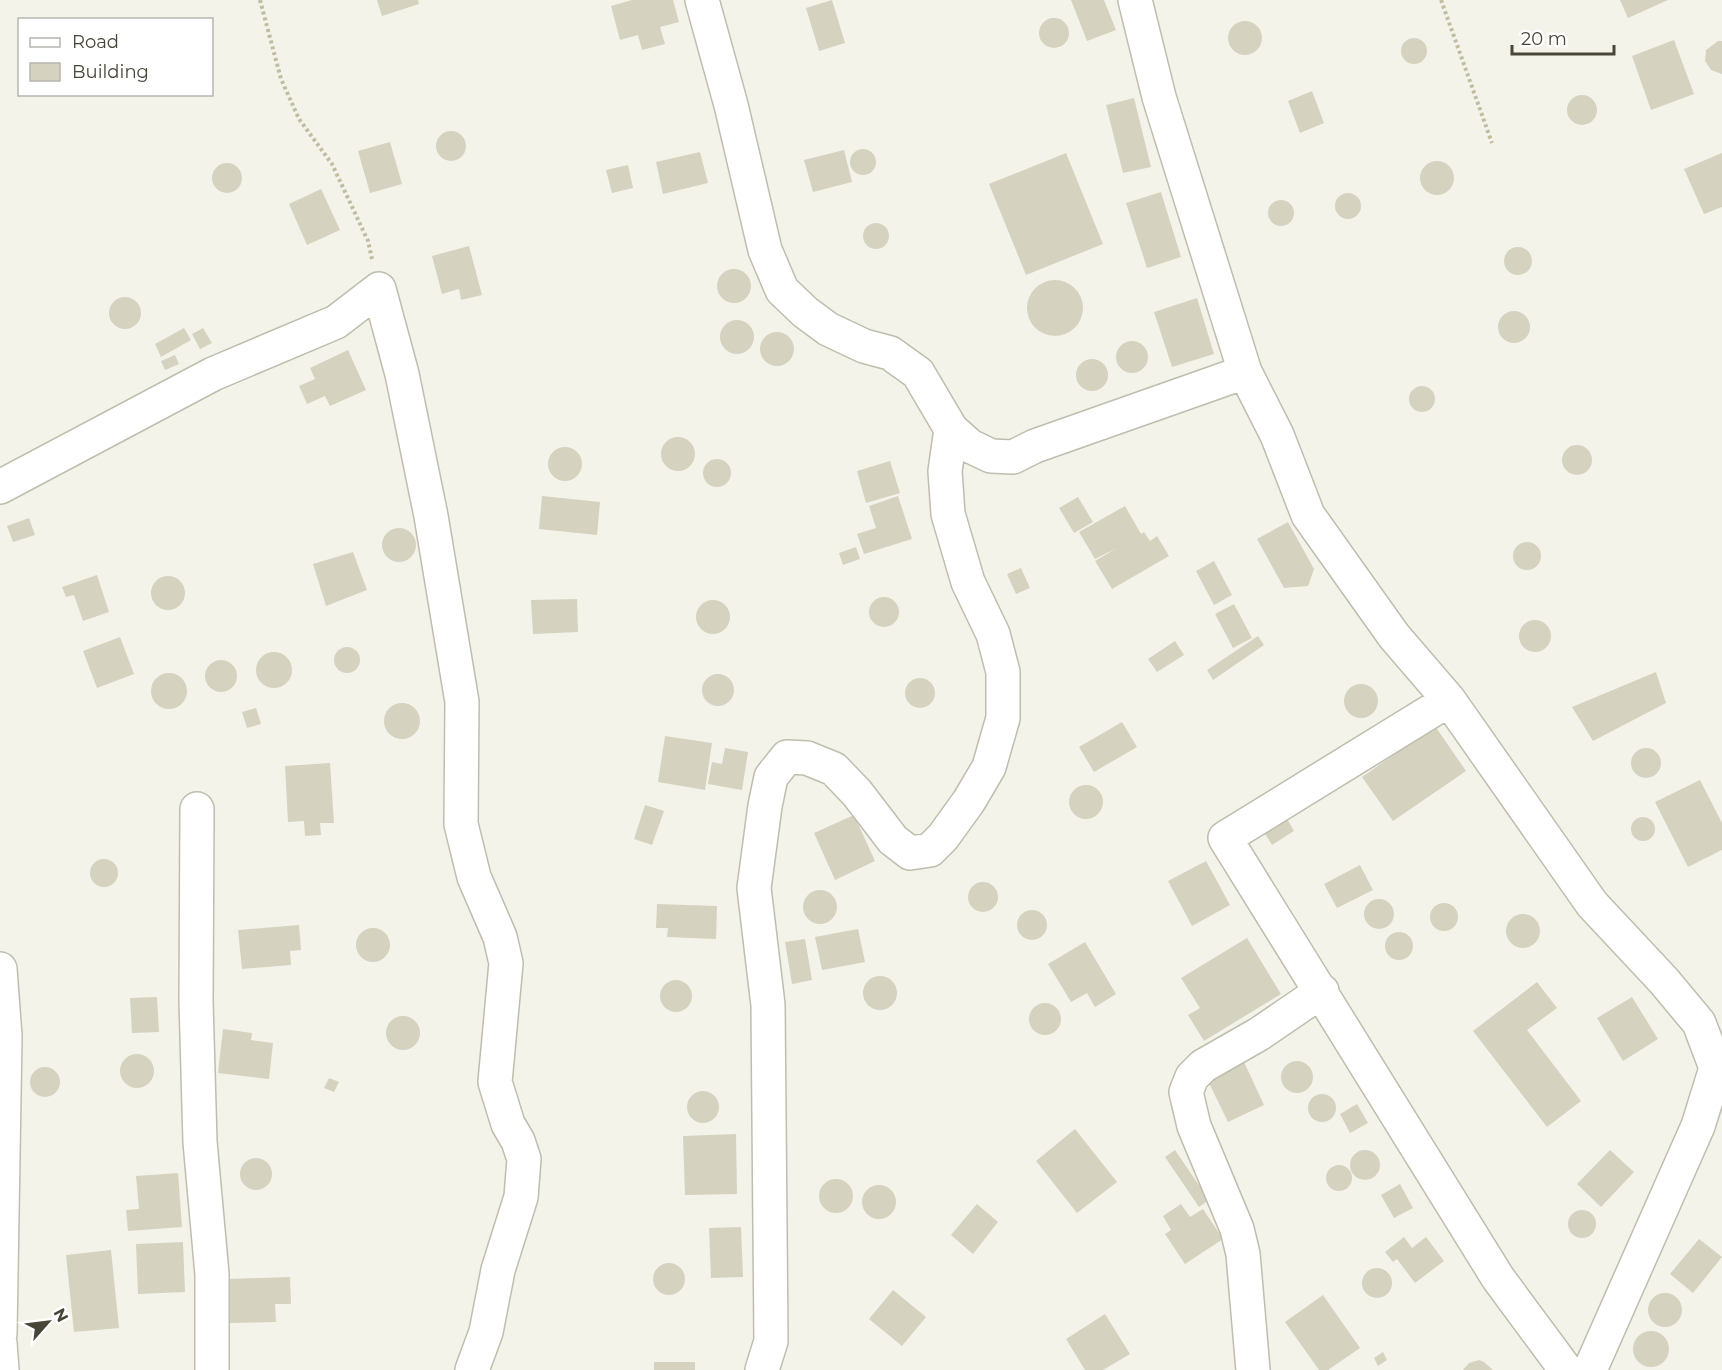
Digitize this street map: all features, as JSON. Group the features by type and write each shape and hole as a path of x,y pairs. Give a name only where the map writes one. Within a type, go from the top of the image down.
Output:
{"street":[{"path":"702,0 731,105 765,250 782,290 805,312 828,329 864,346 890,353 918,374 951,429 970,446 991,456 1014,458 1035,446 1245,372"},
{"path":"1135,0 1159,97 1245,372 1277,435 1308,515 1394,636 1449,700 1592,904 1664,981 1699,1023 1719,1063 1698,1126 1590,1370"},
{"path":"0,487 213,375 336,322 379,289 402,374 431,516 462,702 461,824 474,877 501,937 506,963 495,1082 508,1124 518,1141 524,1159 521,1197 498,1270 486,1332 472,1370"},
{"path":"762,1370 771,1341 768,1005 754,888 765,806 771,777 787,757 807,758 834,769 857,793 893,840 910,852 930,850 943,837 969,801 989,767 1003,718 1003,672 993,634 968,582 948,514 945,471 951,429"},
{"path":"1449,700 1225,838 1498,1278 1566,1370"},
{"path":"197,808 196,1001 200,1142 212,1274 212,1370"},
{"path":"0,969 5,1036 0,1334"},
{"path":"1253,1370 1243,1254 1237,1229 1194,1126 1186,1092 1192,1077 1203,1065 1250,1040 1322,991"},
{"path":"0,1343 2,1370"}],"path":[{"path":"260,0 281,79 299,119 332,164 368,241 379,289"},
{"path":"1441,0 1492,144"}],"building":[{"path":"377,0 418,0 419,4 382,16"},
{"path":"632,0 673,0 679,22 660,27 665,44 642,50 638,35 620,40 611,6"},
{"path":"832,0 845,43 819,51 806,8"},
{"path":"1071,0 1104,0 1116,30 1087,41"},
{"path":"1620,0 1668,0 1628,18"},
{"path":"1054,18 1065,22 1069,33 1065,44 1054,48 1043,44 1039,33 1043,22"},
{"path":"1245,21 1257,26 1262,38 1257,50 1245,55 1233,50 1228,38 1233,26"},
{"path":"1414,38 1423,42 1427,51 1423,60 1414,64 1405,60 1401,51 1405,42"},
{"path":"1674,40 1694,94 1651,110 1632,56"},
{"path":"1718,41 1722,41 1722,74 1711,70 1705,61 1706,50"},
{"path":"1312,91 1324,123 1300,133 1288,101"},
{"path":"1582,95 1593,99 1597,110 1593,121 1582,125 1571,121 1567,110 1571,99"},
{"path":"1134,98 1151,167 1123,173 1106,105"},
{"path":"451,131 461,136 466,146 461,156 451,161 441,156 436,146 441,136"},
{"path":"390,142 402,184 370,193 358,151"},
{"path":"863,149 872,153 876,162 872,171 863,175 854,171 850,162 854,153"},
{"path":"844,150 852,182 813,192 804,160"},
{"path":"700,152 708,183 663,194 656,162"},
{"path":"1066,153 1103,244 1026,275 989,184"},
{"path":"1722,153 1722,207 1704,214 1684,169"},
{"path":"1437,161 1449,166 1454,178 1449,190 1437,195 1425,190 1420,178 1425,166"},
{"path":"227,163 238,167 242,178 238,189 227,193 216,189 212,178 216,167"},
{"path":"628,165 633,188 612,193 606,170"},
{"path":"321,189 340,230 307,245 289,204"},
{"path":"1161,192 1181,257 1147,268 1126,203"},
{"path":"1348,193 1357,197 1361,206 1357,215 1348,219 1339,215 1335,206 1339,197"},
{"path":"1281,200 1290,204 1294,213 1290,222 1281,226 1272,222 1268,213 1272,204"},
{"path":"876,223 885,227 889,236 885,245 876,249 867,245 863,236 867,227"},
{"path":"469,246 482,295 461,300 459,289 442,294 432,256"},
{"path":"1518,247 1528,251 1532,261 1528,271 1518,275 1508,271 1504,261 1508,251"},
{"path":"734,269 746,274 751,286 746,298 734,303 722,298 717,286 722,274"},
{"path":"1049,280 1061,280 1071,284 1079,292 1083,308 1079,324 1071,332 1061,336 1049,336 1039,332 1031,324 1027,314 1027,302 1031,292 1039,284"},
{"path":"125,297 136,302 141,313 136,324 125,329 114,324 109,313 114,302"},
{"path":"1197,298 1214,354 1172,367 1154,312"},
{"path":"1514,311 1525,316 1530,327 1525,338 1514,343 1503,338 1498,327 1503,316"},
{"path":"737,320 749,325 754,337 749,349 737,354 725,349 720,337 725,325"},
{"path":"184,328 191,340 161,357 155,344"},
{"path":"203,328 212,343 200,349 192,334"},
{"path":"777,332 789,337 794,349 789,361 777,366 765,361 760,349 765,337"},
{"path":"1132,341 1143,346 1148,357 1143,368 1132,373 1121,368 1116,357 1121,346"},
{"path":"348,350 366,390 330,406 325,396 307,404 299,386 315,379 310,368"},
{"path":"175,355 179,364 165,370 161,361"},
{"path":"1092,359 1104,363 1108,375 1104,387 1092,391 1080,387 1076,375 1080,363"},
{"path":"1422,386 1431,390 1435,399 1431,408 1422,412 1413,408 1409,399 1413,390"},
{"path":"678,437 690,442 695,454 690,466 678,471 666,466 661,454 666,442"},
{"path":"1577,445 1588,449 1592,460 1588,471 1577,475 1566,471 1562,460 1566,449"},
{"path":"565,447 577,452 582,464 577,476 565,481 553,476 548,464 553,452"},
{"path":"717,459 727,463 731,473 727,483 717,487 707,483 703,473 707,463"},
{"path":"890,461 900,493 866,503 857,471"},
{"path":"542,496 600,502 597,535 539,529"},
{"path":"898,496 912,539 864,554 857,534 876,528 869,506"},
{"path":"1078,497 1093,522 1074,533 1059,508"},
{"path":"1125,506 1141,534 1144,532 1150,541 1157,536 1169,556 1112,589 1095,561 1117,548 1095,559 1079,532"},
{"path":"29,518 35,535 13,542 7,526"},
{"path":"1288,522 1314,569 1308,586 1284,588 1257,539"},
{"path":"399,528 411,533 416,545 411,557 399,562 387,557 382,545 387,533"},
{"path":"1527,542 1537,546 1541,556 1537,566 1527,570 1517,566 1513,556 1517,546"},
{"path":"856,547 860,559 843,565 839,553"},
{"path":"353,552 367,590 326,606 313,564"},
{"path":"1214,561 1232,595 1214,605 1196,571"},
{"path":"1021,568 1030,588 1016,594 1007,574"},
{"path":"97,575 109,612 83,621 74,595 66,597 62,587"},
{"path":"168,576 180,581 185,593 180,605 168,610 156,605 151,593 156,581"},
{"path":"884,597 895,601 899,612 895,623 884,627 873,623 869,612 873,601"},
{"path":"577,599 578,632 533,634 531,600"},
{"path":"713,600 725,605 730,617 725,629 713,634 701,629 696,617 701,605"},
{"path":"1234,604 1252,638 1233,648 1215,614"},
{"path":"1535,620 1547,624 1551,636 1547,648 1535,652 1523,648 1519,636 1523,624"},
{"path":"1258,636 1264,645 1213,680 1207,670"},
{"path":"120,637 134,674 97,688 83,651"},
{"path":"1175,641 1184,655 1157,672 1148,659"},
{"path":"347,647 356,651 360,660 356,669 347,673 338,669 334,660 338,651"},
{"path":"274,652 286,658 292,670 286,682 274,688 262,682 256,670 262,658"},
{"path":"221,660 232,665 237,676 232,687 221,692 210,687 205,676 210,665"},
{"path":"1656,672 1666,703 1593,741 1572,707"},
{"path":"169,673 181,679 187,691 181,703 169,709 157,703 151,691 157,679"},
{"path":"718,674 729,679 734,690 729,701 718,706 707,701 702,690 707,679"},
{"path":"920,678 931,682 935,693 931,704 920,708 909,704 905,693 909,682"},
{"path":"1361,684 1373,689 1378,701 1373,713 1361,718 1349,713 1344,701 1349,689"},
{"path":"402,703 415,708 420,721 415,734 402,739 389,734 384,721 389,708"},
{"path":"256,708 261,724 247,728 242,712"},
{"path":"1122,722 1137,747 1094,772 1079,747"},
{"path":"1435,726 1466,771 1393,821 1362,777"},
{"path":"665,736 712,743 705,790 658,782"},
{"path":"725,748 748,752 742,790 708,784 712,762 722,764"},
{"path":"1646,748 1657,752 1661,763 1657,774 1646,778 1635,774 1631,763 1635,752"},
{"path":"330,763 334,823 320,823 321,835 305,836 304,821 288,822 285,766"},
{"path":"1700,780 1722,823 1722,850 1688,867 1655,802"},
{"path":"1086,785 1098,790 1103,802 1098,814 1086,819 1074,814 1069,802 1074,790"},
{"path":"645,805 664,811 652,845 634,839"},
{"path":"854,815 875,861 835,880 814,833"},
{"path":"1285,815 1294,831 1272,845 1262,829"},
{"path":"1643,817 1651,821 1655,829 1651,837 1643,841 1635,837 1631,829 1635,821"},
{"path":"104,859 114,863 118,873 114,883 104,887 94,883 90,873 94,863"},
{"path":"1206,861 1230,905 1192,926 1168,881"},
{"path":"1360,865 1373,890 1337,908 1324,884"},
{"path":"983,882 994,886 998,897 994,908 983,912 972,908 968,897 972,886"},
{"path":"820,890 832,895 837,907 832,919 820,924 808,919 803,907 808,895"},
{"path":"1379,899 1390,903 1394,914 1390,925 1379,929 1368,925 1364,914 1368,903"},
{"path":"1444,903 1454,907 1458,917 1454,927 1444,931 1434,927 1430,917 1434,907"},
{"path":"657,904 717,906 716,939 667,937 668,928 656,928"},
{"path":"1032,910 1043,914 1047,925 1043,936 1032,940 1021,936 1017,925 1021,914"},
{"path":"1523,914 1535,919 1540,931 1535,943 1523,948 1511,943 1506,931 1511,919"},
{"path":"299,925 301,950 290,951 291,965 242,969 238,930"},
{"path":"373,928 385,933 390,945 385,957 373,962 361,957 356,945 361,933"},
{"path":"858,929 865,962 822,970 815,937"},
{"path":"1399,932 1409,936 1413,946 1409,956 1399,960 1389,956 1385,946 1389,936"},
{"path":"1247,938 1281,994 1204,1041 1188,1015 1200,1008 1181,978"},
{"path":"805,939 812,980 792,984 785,942"},
{"path":"1085,942 1116,994 1095,1007 1087,993 1071,1002 1048,964"},
{"path":"880,976 892,981 897,993 892,1005 880,1010 868,1005 863,993 868,981"},
{"path":"676,980 687,985 692,996 687,1007 676,1012 665,1007 660,996 665,985"},
{"path":"1537,982 1557,1008 1527,1030 1581,1101 1547,1127 1473,1031"},
{"path":"157,997 159,1032 132,1033 130,998"},
{"path":"1632,997 1658,1039 1623,1061 1597,1018"},
{"path":"1045,1003 1056,1008 1061,1019 1056,1030 1045,1035 1034,1030 1029,1019 1034,1008"},
{"path":"403,1016 415,1021 420,1033 415,1045 403,1050 391,1045 386,1033 391,1021"},
{"path":"223,1029 252,1033 251,1040 273,1043 269,1079 218,1073"},
{"path":"137,1054 149,1059 154,1071 149,1083 137,1088 125,1083 120,1071 125,1059"},
{"path":"1297,1061 1308,1066 1313,1077 1308,1088 1297,1093 1286,1088 1281,1077 1286,1066"},
{"path":"1244,1062 1264,1105 1228,1122 1207,1079"},
{"path":"45,1067 56,1071 60,1082 56,1093 45,1097 34,1093 30,1082 34,1071"},
{"path":"329,1078 339,1082 334,1092 324,1088"},
{"path":"703,1091 714,1096 719,1107 714,1118 703,1123 692,1118 687,1107 692,1096"},
{"path":"1322,1094 1332,1098 1336,1108 1332,1118 1322,1122 1312,1118 1308,1108 1312,1098"},
{"path":"1357,1104 1368,1123 1350,1133 1340,1114"},
{"path":"1075,1129 1117,1182 1077,1213 1036,1161"},
{"path":"736,1134 737,1194 685,1195 683,1136"},
{"path":"1175,1150 1209,1200 1199,1207 1165,1157"},
{"path":"1365,1150 1376,1154 1380,1165 1376,1176 1365,1180 1354,1176 1350,1165 1354,1154"},
{"path":"1610,1150 1634,1172 1601,1207 1577,1184"},
{"path":"256,1158 268,1162 272,1174 268,1186 256,1190 244,1186 240,1174 244,1162"},
{"path":"1339,1165 1348,1169 1352,1178 1348,1187 1339,1191 1330,1187 1326,1178 1330,1169"},
{"path":"178,1173 182,1227 128,1231 126,1210 139,1209 136,1176"},
{"path":"836,1179 848,1184 853,1196 848,1208 836,1213 824,1208 819,1196 824,1184"},
{"path":"1400,1184 1413,1208 1394,1218 1381,1195"},
{"path":"879,1185 891,1190 896,1202 891,1214 879,1219 867,1214 862,1202 867,1190"},
{"path":"977,1204 998,1222 973,1254 951,1235"},
{"path":"1181,1204 1190,1217 1203,1209 1223,1239 1185,1264 1165,1234 1171,1230 1163,1216"},
{"path":"1582,1210 1592,1214 1596,1224 1592,1234 1582,1238 1572,1234 1568,1224 1572,1214"},
{"path":"741,1227 743,1277 711,1278 709,1228"},
{"path":"1404,1237 1412,1248 1426,1237 1444,1261 1415,1283 1397,1259 1393,1262 1385,1252"},
{"path":"1699,1239 1722,1257 1693,1293 1670,1274"},
{"path":"183,1242 185,1292 138,1294 136,1244"},
{"path":"111,1250 119,1328 74,1332 66,1255"},
{"path":"669,1263 680,1268 685,1279 680,1290 669,1295 658,1290 653,1279 658,1268"},
{"path":"1377,1268 1388,1272 1392,1283 1388,1294 1377,1298 1366,1294 1362,1283 1366,1272"},
{"path":"290,1277 291,1304 275,1304 276,1322 227,1323 226,1279"},
{"path":"893,1290 926,1317 902,1346 869,1319"},
{"path":"1665,1293 1677,1298 1682,1310 1677,1322 1665,1327 1653,1322 1648,1310 1653,1298"},
{"path":"1323,1295 1360,1348 1328,1370 1319,1370 1285,1322"},
{"path":"1105,1314 1130,1354 1103,1370 1085,1370 1066,1339"},
{"path":"1651,1331 1663,1337 1669,1349 1663,1361 1651,1367 1639,1361 1633,1349 1639,1337"},
{"path":"1383,1352 1387,1360 1378,1366 1374,1358"},
{"path":"1479,1360 1493,1370 1463,1370 1469,1363"},
{"path":"654,1362 695,1362 695,1370 654,1370"}]}
